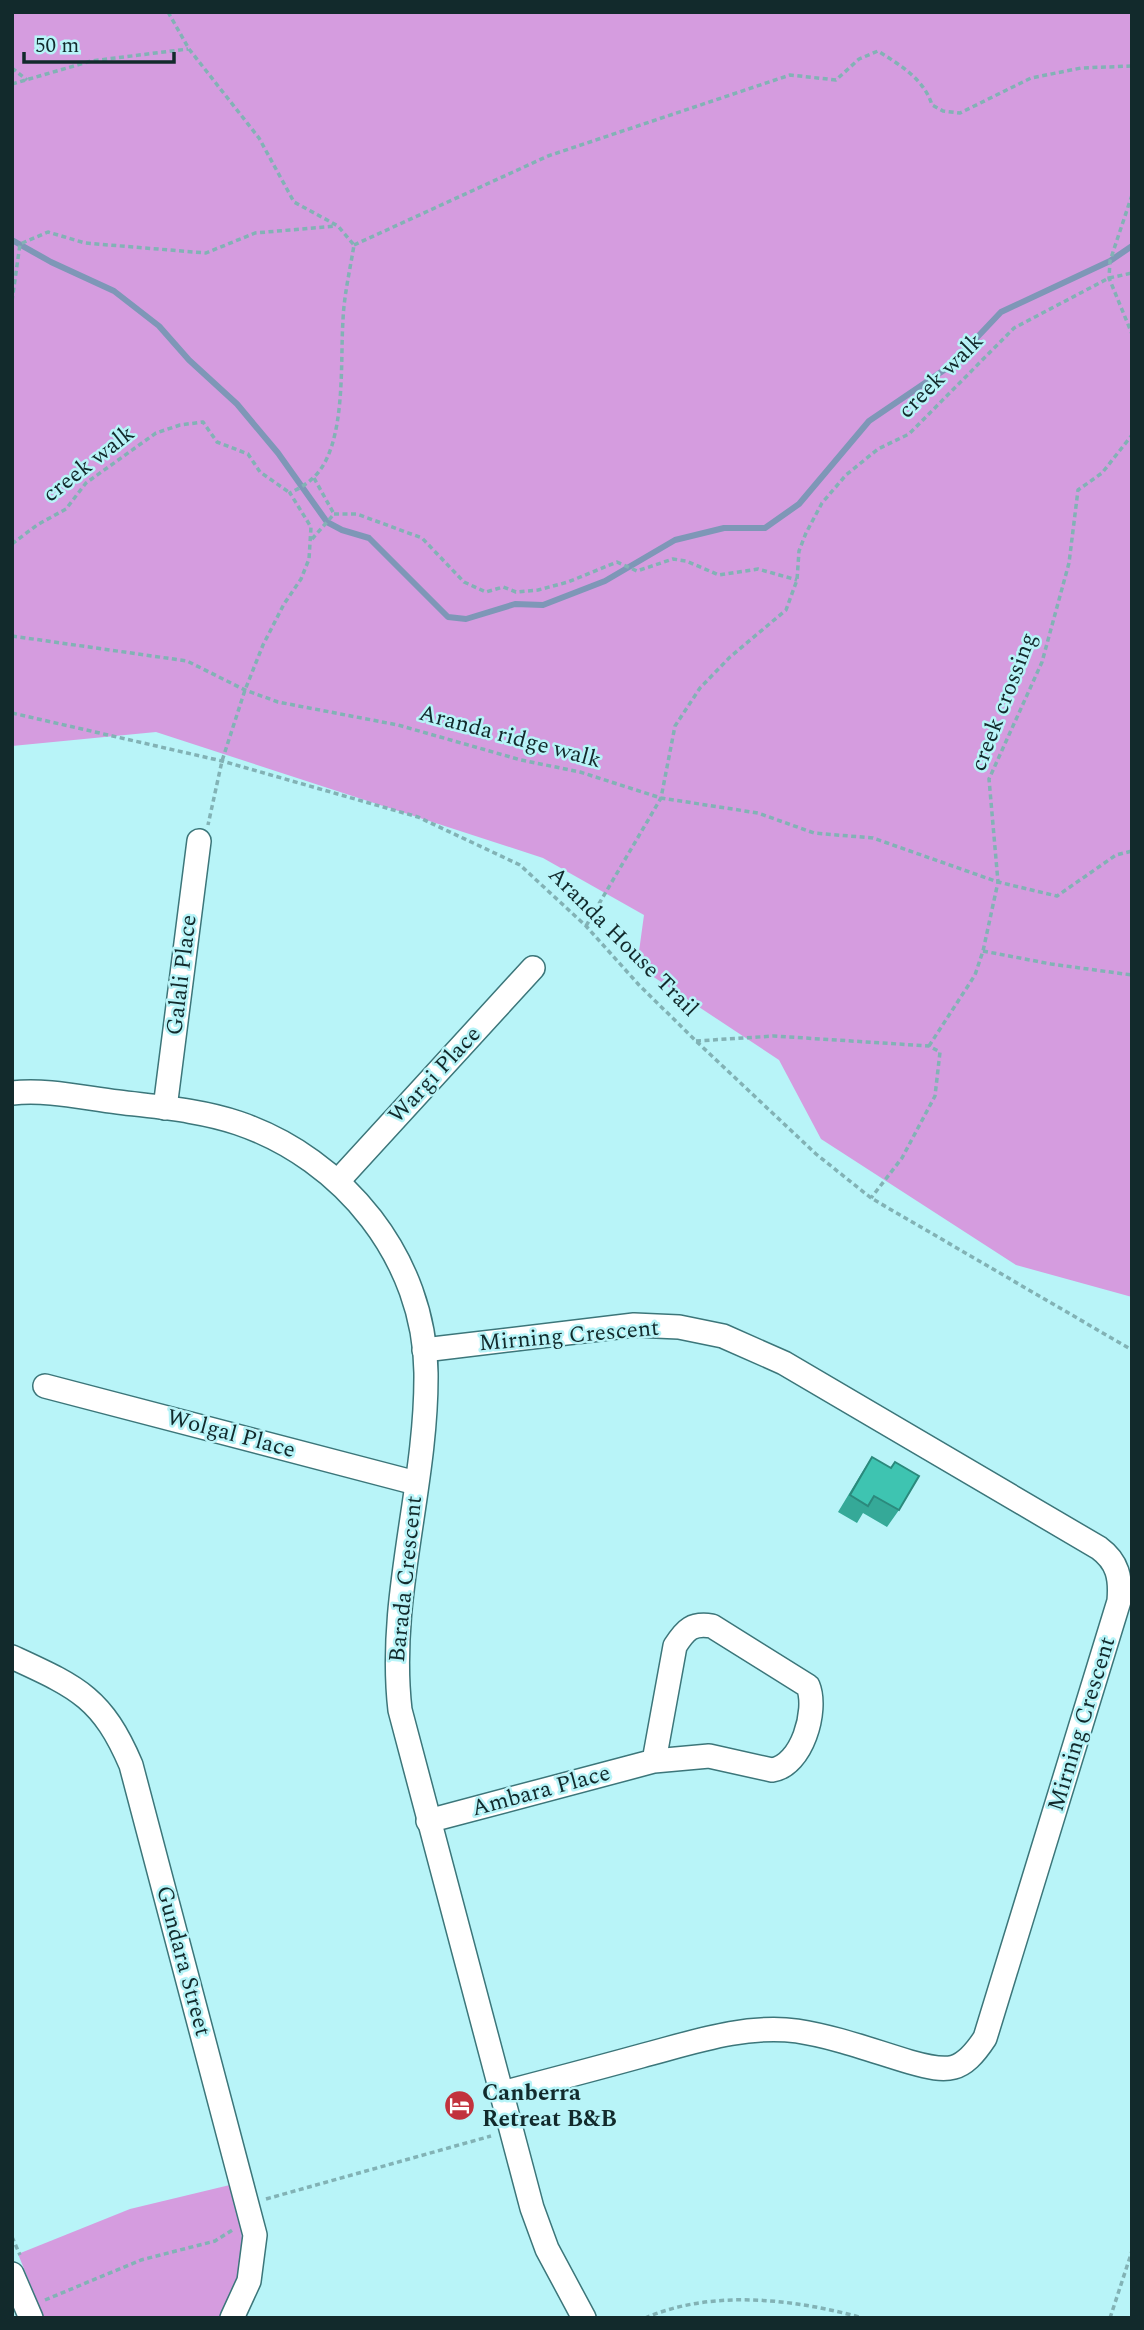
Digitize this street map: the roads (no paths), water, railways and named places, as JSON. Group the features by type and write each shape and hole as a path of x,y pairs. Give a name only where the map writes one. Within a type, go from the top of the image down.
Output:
{"street":[{"name":"Galali Place","path":"164,1108 200,841"},
{"name":"Wargi Place","path":"338,1181 533,968"},
{"name":"Barada Crescent","path":"12,1093 40,1093 164,1108 234,1122 257,1130 299,1152 338,1181 370,1214 396,1254 414,1300 424,1350 424,1419 397,1624 395,1668 400,1710 502,2094 547,2249 584,2318"},
{"name":"Mirning Crescent","path":"424,1350 634,1325 679,1327 734,1339 785,1363 1099,1548 1114,1563 1121,1585 1119,1601 985,2038 973,2057 961,2066 941,2071 795,2031 753,2030 709,2038 502,2094"},
{"name":"Wolgal Place","path":"45,1386 416,1483"},
{"name":"Ambara Place","path":"428,1821 654,1761 709,1756 772,1770 780,1769 790,1762 798,1751 811,1708 808,1686 712,1626 697,1624 685,1630 675,1646 654,1761"},
{"name":"Gundara Street","path":"12,1657 70,1683 96,1704 117,1732 131,1765 248,2204 255,2251 250,2281 232,2318"},
{"path":"12,2274 29,2313"}],"waterway":[{"path":"12,240 51,262 114,291 159,326 189,360 237,404 278,453 327,522 342,530 369,538 448,617 466,619 515,604 543,605 605,581 675,540 724,528 765,528 799,504 869,421 950,366 1001,312 1110,261 1132,246"}],"place":[{"name":"Canberra Retreat B&B","path":"459,2106"}]}
